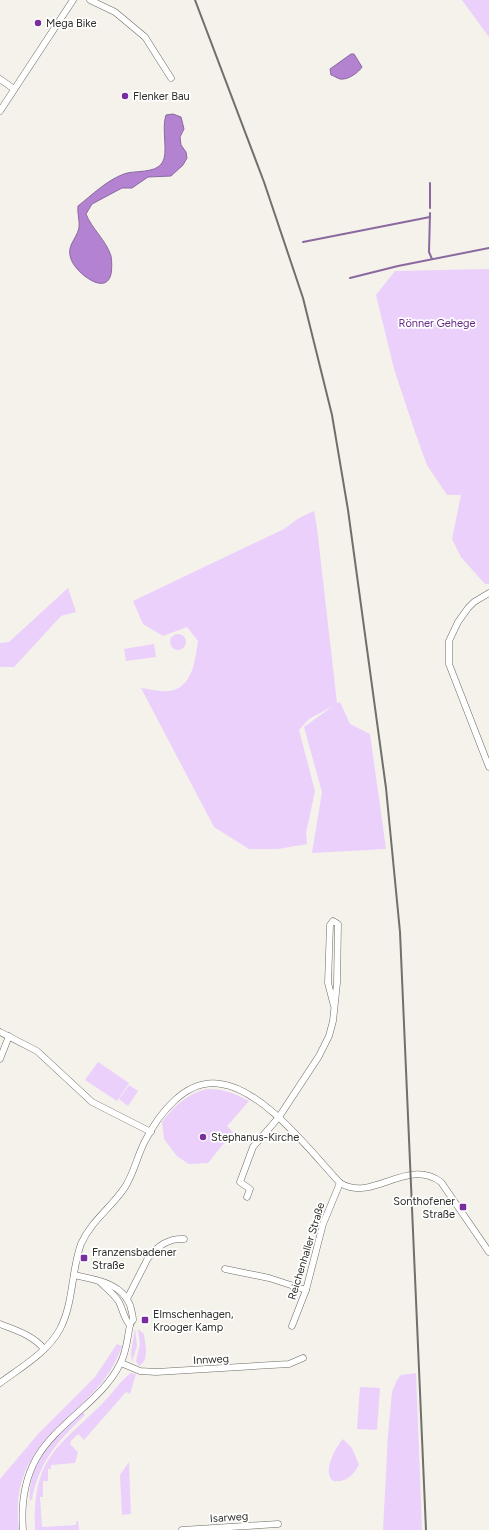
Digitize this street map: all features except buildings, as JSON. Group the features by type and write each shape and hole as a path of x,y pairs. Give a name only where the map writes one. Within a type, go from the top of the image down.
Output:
{"street":[{"path":"0,111 73,0"},
{"path":"90,0 115,12 145,37 171,78"},
{"path":"0,79 14,89"},
{"path":"489,593 474,602 458,622 449,641 449,664 489,767"},
{"path":"247,1197 250,1189 240,1182 253,1147 279,1117 319,1056 329,1036 333,1021 337,983 338,924 333,921 330,925 328,983 334,1006"},
{"path":"0,1032 37,1051 92,1102 151,1132"},
{"path":"0,1059 9,1036"},
{"path":"0,1383 44,1348 59,1330 66,1315 78,1254 86,1234 96,1219 115,1202 125,1187 151,1132 172,1103 184,1093 208,1084 221,1084 240,1090 279,1117 340,1182 348,1187 358,1189 412,1175 434,1177 441,1182 489,1252"},
{"name":"Reichenhaller Straße","path":"292,1326 306,1290 323,1224 340,1182"},
{"path":"127,1299 148,1258 167,1241 184,1238"},
{"path":"225,1269 270,1278 306,1290"},
{"path":"23,1530 22,1513 25,1489 36,1459 50,1440 106,1384 121,1363 127,1345 132,1317 127,1299 114,1286 107,1282 100,1282 74,1275"},
{"path":"100,1282 115,1296 126,1320 130,1325"},
{"path":"0,1324 39,1342 44,1348"},
{"name":"Innweg","path":"121,1363 140,1371 156,1372 289,1364 303,1358"},
{"name":"Isarweg","path":"182,1530 278,1524"}],"green space":[{"path":"462,0 489,0 489,37"},
{"name":"Rönner Gehege","path":"489,269 489,584 485,584 461,557 452,539 461,495 447,495 427,465 394,369 376,295 395,271"},
{"path":"314,511 337,703 340,702 350,724 370,734 386,849 312,853 322,792 304,727 333,706 309,719 299,730 315,791 306,833 307,844 278,849 249,849 214,827 141,688 169,691 177,689 183,685 188,679 194,664 198,641 187,627 163,636 143,624 133,601 284,529 299,518"},
{"path":"68,588 76,612 61,616 14,667 0,667 0,643 9,642"},
{"path":"178,634 185,639 186,642 181,649 178,650 171,645 170,642 175,635"},
{"path":"154,644 156,657 126,661 124,649"},
{"path":"98,1062 129,1083 117,1101 85,1080"},
{"path":"129,1085 138,1091 128,1106 119,1099"},
{"path":"207,1089 229,1092 249,1101 227,1126 233,1132 208,1163 189,1164 177,1156 164,1139 162,1122 171,1111 187,1097"},
{"path":"135,1329 137,1346 132,1362 131,1352"},
{"path":"138,1329 144,1334 146,1352 145,1360 139,1366 136,1361 140,1344"},
{"path":"117,1344 122,1346 110,1371 94,1392 39,1448 26,1470 19,1497 19,1530 0,1530 0,1479 39,1433 95,1377"},
{"path":"131,1373 136,1374 130,1394 126,1392 84,1440 78,1434 71,1441 70,1444 78,1452 75,1463 51,1465 51,1469 48,1469 48,1481 43,1481 43,1497 40,1497 42,1527 76,1525 76,1521 78,1521 79,1530 35,1530 35,1506 38,1486 50,1457 71,1433 102,1404"},
{"path":"416,1373 422,1530 383,1530 392,1392 401,1375"},
{"path":"360,1387 380,1388 377,1430 357,1429"},
{"path":"83,1412 85,1415 58,1443 45,1462 30,1501 30,1487 38,1462 54,1440"},
{"path":"343,1439 352,1448 359,1465 349,1478 342,1481 333,1481 330,1477 329,1466 333,1454"},
{"path":"129,1462 131,1514 122,1515 120,1475"}],"shaded area":[{"path":"351,54 354,54 362,67 361,69 354,75 345,79 340,79 331,75 330,69"},
{"path":"173,114 181,117 184,129 180,137 181,145 186,152 187,158 183,165 171,176 148,177 132,188 122,188 92,204 86,214 109,250 112,261 111,274 108,280 103,283 97,283 84,276 71,259 70,250 79,228 78,206 100,188 124,174 155,169 159,166 164,159 165,154 164,127 166,115"}],"waterway":[{"path":"430,183 430,208"},
{"path":"430,213 429,252 432,259"},
{"path":"303,242 430,217"},
{"path":"350,278 398,266 489,248"}],"railway":[{"path":"195,0 264,182 303,298 332,415 348,510 386,788 400,932 426,1530"}],"place":[{"name":"Mega Bike","path":"38,23"},
{"name":"Flenker Bau","path":"125,96"},
{"name":"Stephanus-Kirche","path":"203,1137"},
{"name":"Sonthofener Straße","path":"463,1207"},
{"name":"Franzensbadener Straße","path":"84,1258"},
{"name":"Elmschenhagen, Krooger Kamp","path":"145,1320"}]}
